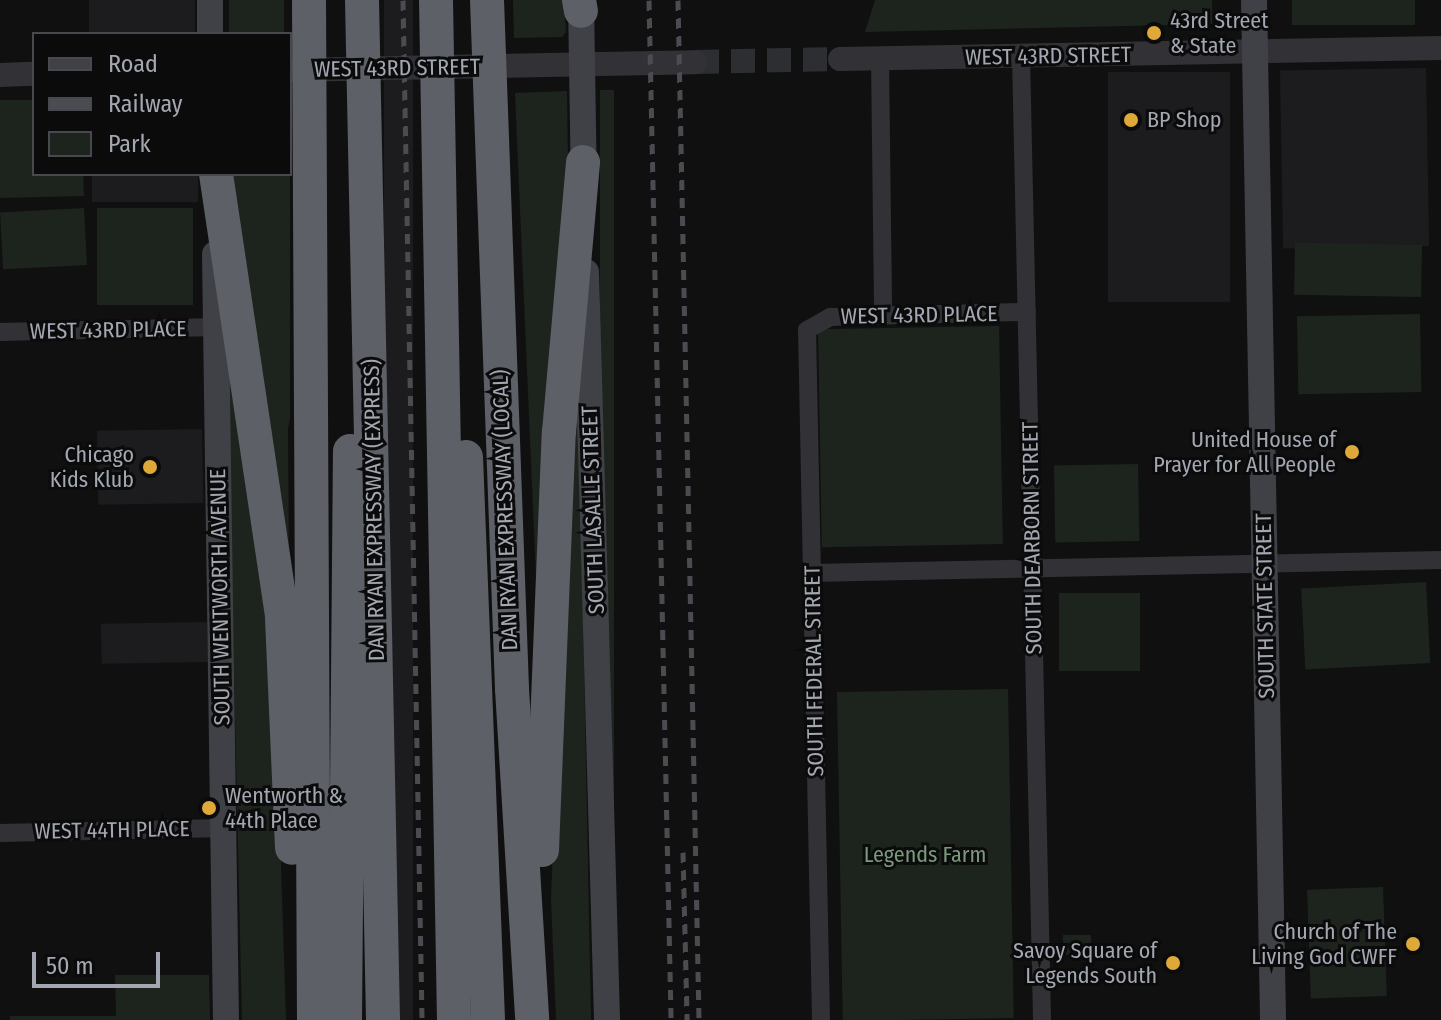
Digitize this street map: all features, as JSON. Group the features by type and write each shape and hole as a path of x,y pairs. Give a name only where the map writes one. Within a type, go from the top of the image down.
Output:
{"highway":[{"path":"309,0 314,1014"},
{"name":"DAN RYAN EXPRESSWAY (EXPRESS)","path":"362,0 383,1020"},
{"path":"436,0 454,1020"},
{"name":"DAN RYAN EXPRESSWAY (LOCAL)","path":"487,0 512,689 532,1020"},
{"path":"529,941 541,873 559,432 583,162"},
{"path":"215,176 282,618 294,926 314,1014"},
{"path":"440,212 460,308 488,1020"},
{"path":"345,1020 350,438 370,324"}],"main road":[{"path":"210,0 210,32"},
{"name":"SOUTH STATE STREET","path":"1254,0 1273,1020"},
{"name":"SOUTH LASALLE STREET","path":"580,4 607,1020"},
{"name":"SOUTH WENTWORTH AVENUE","path":"215,176 226,1020"}],"street":[{"name":"WEST 43RD STREET","path":"840,59 1441,48"},
{"name":"SOUTH DEARBORN STREET","path":"1021,56 1042,1020"},
{"path":"880,59 883,315"},
{"name":"WEST 43RD STREET","path":"292,70 695,62"},
{"path":"0,75 32,74"},
{"name":"WEST 43RD PLACE","path":"813,324 830,317 1027,312"},
{"name":"SOUTH FEDERAL STREET","path":"813,324 805,337 821,1020"},
{"name":"WEST 43RD PLACE","path":"0,332 216,327"},
{"path":"812,573 1441,560"},
{"name":"WEST 44TH PLACE","path":"0,833 224,828"}],"shaded area":[{"path":"89,0 195,0 195,32 89,32"},
{"path":"384,0 413,0 413,1020 384,1020"},
{"path":"1426,68 1429,246 1283,249 1280,71"},
{"path":"1108,72 1230,72 1230,302 1108,302"},
{"path":"92,176 198,176 198,202 92,202"},
{"name":"Chicago Kids Klub","path":"202,429 203,503 98,505 97,431"},
{"path":"207,622 208,662 102,664 101,624"}],"green space":[{"path":"229,0 284,0 284,32 229,32"},
{"path":"513,0 564,0 566,32 562,37 514,38"},
{"path":"875,0 1212,0 1212,24 865,32"},
{"path":"1292,0 1415,0 1415,25 1292,25"},
{"path":"600,90 614,90 614,1020 600,1020"},
{"path":"567,91 568,167 538,623 515,93"},
{"path":"0,100 32,100 32,176 83,176 84,196 0,198"},
{"path":"230,176 290,176 289,569"},
{"path":"84,208 87,265 3,269 0,212"},
{"path":"97,208 193,208 193,305 97,305"},
{"path":"1295,243 1422,245 1421,297 1294,295"},
{"path":"1420,314 1421,392 1298,394 1297,316"},
{"path":"999,326 1003,544 822,547 818,329"},
{"path":"227,364 274,652 286,1020 242,1020"},
{"path":"578,365 591,1020 556,1020 551,899 570,436"},
{"path":"1138,464 1139,541 1055,542 1054,465"},
{"path":"1426,582 1430,663 1305,669 1301,589"},
{"path":"1059,593 1140,593 1140,671 1059,671"},
{"name":"Legends Farm","path":"1008,689 1014,1018 843,1020 837,692"},
{"path":"1383,887 1387,996 1311,999 1307,890"},
{"path":"1063,935 1091,935 1091,955 1063,955"},
{"path":"115,975 209,975 210,1020 10,1020 10,1016 116,1016"}],"tunnel":[{"path":"695,62 840,59"}],"railway":[{"path":"403,0 422,1020"},
{"path":"649,0 671,1020"},
{"path":"678,0 699,1020"},
{"path":"683,852 687,1020"}],"place":[{"name":"43rd Street & State","path":"1154,33"},
{"name":"BP Shop","path":"1131,120"},
{"name":"United House of Prayer for All People","path":"1352,452"},
{"name":"Chicago Kids Klub","path":"150,467"},
{"name":"Wentworth & 44th Place","path":"209,808"},
{"name":"Church of The Living God CWFF","path":"1413,944"},
{"name":"Savoy Square of Legends South","path":"1173,963"}]}
